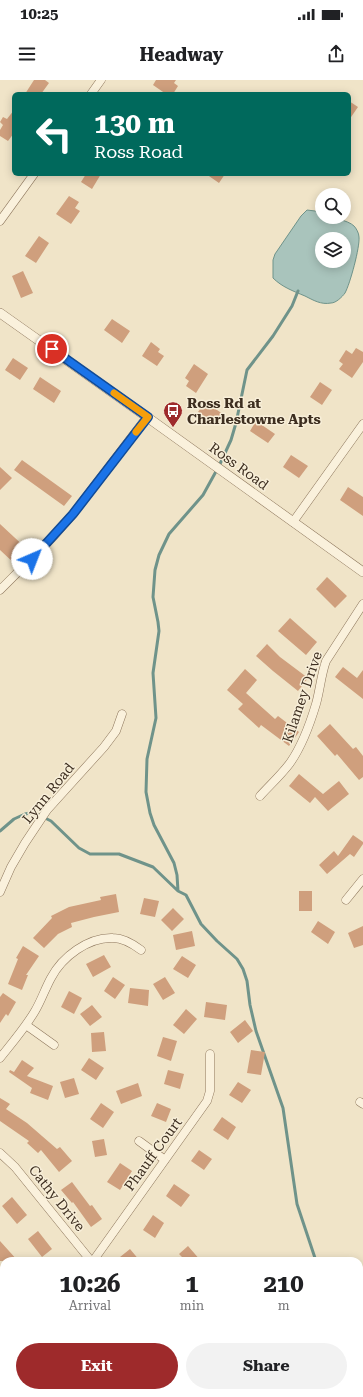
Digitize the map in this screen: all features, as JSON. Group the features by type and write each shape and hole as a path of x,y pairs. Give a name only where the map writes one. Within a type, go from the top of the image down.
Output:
{"street":[{"path":"92,92 101,80"},
{"path":"0,221 33,176"},
{"name":"Ross Road","path":"0,312 363,572"},
{"path":"0,590 60,530 148,417"},
{"path":"293,522 363,424"},
{"name":"Kilamey Drive","path":"260,796 281,775 302,743 315,706 322,672 326,661 363,604"},
{"name":"Lynn Road","path":"0,892 21,849 44,816 116,731 122,714"},
{"path":"346,900 363,879"},
{"path":"0,1058 26,1025 36,1009 51,978 68,956 94,941 113,938 132,943 141,950"},
{"path":"26,1025 54,1045"},
{"name":"Phauff Court","path":"95,1257 207,1101 210,1091 210,1054"},
{"path":"139,1141 165,1160"},
{"name":"Cathy Drive","path":"0,1153 15,1167 89,1257"}],"water":[{"path":"307,210 315,211 315,224 351,224 358,232 358,249 349,282 345,293 341,298 333,303 317,302 280,284 273,278 273,260 275,254 301,216"}],"building":[{"path":"34,80 45,80 49,83 42,92 26,92"},
{"path":"156,80 176,80 174,83 178,86 174,92 163,92 153,85"},
{"path":"351,102 358,107 351,117"},
{"path":"12,113 12,136 8,141 0,136 0,130 3,125 0,122 3,117 7,119"},
{"path":"85,176 100,176 92,189 81,182"},
{"path":"209,176 224,176 219,183"},
{"path":"69,196 79,202 75,208 80,211 71,224 56,214"},
{"path":"39,236 49,243 36,263 25,256"},
{"path":"23,271 33,293 21,298 12,276"},
{"path":"112,319 130,331 122,343 104,330"},
{"path":"151,342 160,349 158,352 164,356 157,366 142,356"},
{"path":"356,348 363,352 363,362 352,378 339,369 343,364 339,361 346,350 352,354"},
{"path":"13,358 28,368 20,380 5,370"},
{"path":"194,364 208,374 196,393 186,386 189,381 185,378"},
{"path":"40,377 61,391 54,403 33,389"},
{"path":"320,382 332,390 322,405 310,397"},
{"path":"205,402 223,414 216,424 198,412"},
{"path":"256,421 275,434 268,443 250,431"},
{"path":"291,455 308,466 299,478 283,467"},
{"path":"22,460 72,496 64,506 14,470"},
{"path":"0,467 12,478 0,490"},
{"path":"348,487 363,497 363,516 340,500"},
{"path":"0,524 28,550 15,564 0,550"},
{"path":"327,577 347,596 335,608 316,589"},
{"path":"290,618 317,642 306,655 278,631"},
{"path":"267,644 280,657 308,678 298,691 256,656"},
{"path":"343,667 357,678 363,670 363,699 335,677"},
{"path":"245,669 257,680 246,693 275,719 278,716 299,732 289,746 261,725 259,728 238,709 243,704 227,690"},
{"path":"330,724 353,749 356,747 363,756 363,777 359,780 337,754 335,756 317,736"},
{"path":"299,774 323,794 339,781 349,794 328,811 315,797 310,803 289,786"},
{"path":"353,835 363,842 363,844 354,857 350,854 327,874 319,865 334,851 338,856"},
{"path":"299,891 312,891 312,911 299,911"},
{"path":"116,894 119,912 71,923 72,927 58,934 44,948 33,938 52,918 51,916 69,907 101,900 100,897"},
{"path":"144,898 159,901 155,917 140,914"},
{"path":"173,908 184,919 172,931 161,920"},
{"path":"318,921 335,932 328,944 311,932"},
{"path":"363,926 363,945 354,948 348,933"},
{"path":"192,931 195,946 176,950 173,935"},
{"path":"23,946 39,956 26,975 28,975 22,990 8,984 18,959 16,958"},
{"path":"104,955 111,967 93,977 86,964"},
{"path":"182,956 196,965 188,978 173,969"},
{"path":"113,977 125,985 115,999 104,991"},
{"path":"165,977 175,993 163,1000 153,984"},
{"path":"130,988 149,990 148,1006 128,1003"},
{"path":"69,991 82,998 74,1014 61,1007"},
{"path":"3,993 16,1002 8,1016 6,1014 0,1023 0,997"},
{"path":"206,1002 227,1005 225,1020 204,1017"},
{"path":"92,1005 102,1017 90,1026 80,1014"},
{"path":"186,1009 197,1019 184,1034 173,1025"},
{"path":"245,1020 253,1031 238,1043 230,1032"},
{"path":"104,1032 106,1051 92,1052 91,1033"},
{"path":"163,1037 177,1041 171,1061 157,1056"},
{"path":"251,1050 265,1052 261,1075 247,1073"},
{"path":"89,1058 104,1068 96,1080 81,1070"},
{"path":"22,1060 34,1068 27,1076 53,1086 48,1100 30,1093 32,1088 9,1072 10,1070 14,1072"},
{"path":"168,1070 184,1074 180,1089 164,1084"},
{"path":"74,1078 79,1094 65,1098 60,1082"},
{"path":"238,1082 251,1090 242,1103 229,1095"},
{"path":"138,1083 142,1096 121,1104 116,1091"},
{"path":"0,1098 10,1104 6,1109 27,1123 57,1149 60,1147 72,1161 59,1172 41,1150 38,1153 27,1143 29,1141 0,1121"},
{"path":"101,1103 114,1112 103,1128 90,1119"},
{"path":"157,1103 171,1109 166,1122 151,1116"},
{"path":"222,1117 236,1127 228,1140 213,1130"},
{"path":"104,1139 107,1155 95,1157 92,1141"},
{"path":"199,1150 212,1159 204,1170 191,1161"},
{"path":"120,1163 132,1171 120,1190 107,1182"},
{"path":"72,1182 102,1219 91,1227 73,1202 72,1203 61,1190"},
{"path":"174,1184 190,1195 181,1207 166,1196"},
{"path":"12,1197 27,1215 17,1224 2,1206"},
{"path":"153,1215 164,1223 155,1238 143,1230"},
{"path":"38,1231 52,1249 42,1257 28,1239"},
{"path":"0,1241 14,1257 0,1257"},
{"path":"188,1246 198,1257 182,1257 179,1254"},
{"path":"130,1249 137,1257 120,1257"}],"waterway":[{"path":"178,891 177,875 174,863 154,825 146,792 147,759 156,718 153,673 159,631 153,597 155,570 159,555 169,534 203,495 219,466 231,440 236,423 247,370 273,336 292,306 298,291"},
{"path":"0,831 14,819 25,814 30,813 39,815 51,821 79,848 90,854 119,854 153,867 178,891 186,895 201,924 237,959 243,969 247,981 250,1005 256,1031 283,1108 297,1204 315,1257"}],"slow traffic":[{"path":"114,393 148,417 136,432"}],"place":[{"name":"Ross Rd at Charlestowne Apts","path":"173,428"}],"route":[{"path":"32,559 73,514 148,417 52,349"}]}
